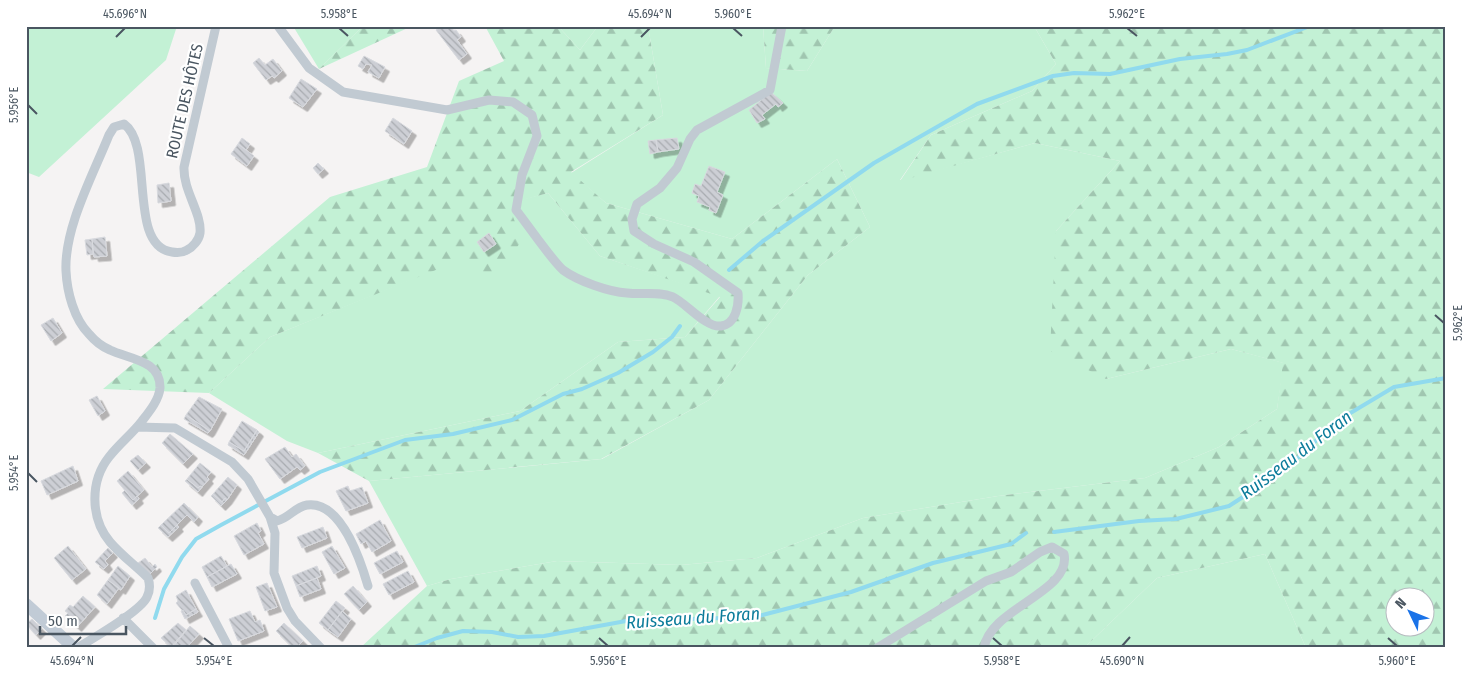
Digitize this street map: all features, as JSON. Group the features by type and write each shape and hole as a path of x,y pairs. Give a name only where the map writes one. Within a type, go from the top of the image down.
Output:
{"street":[{"name":"ROUTE DES HÔTES","path":"76,648 123,618 147,597 150,583 148,578 105,535 96,512 96,484 108,458 152,408 160,390 159,379 151,366 108,349 84,328 76,315 66,270 69,242 109,135 114,127 124,124 130,128 136,141 146,212 152,238 158,246 167,251 176,252 185,251 197,241 200,232 198,220 184,178 184,167 216,26"},
{"path":"278,26 309,68 343,92 447,110 489,100 513,102 532,115 537,136 522,175 516,210 564,270 599,288 627,294 660,293 674,298 710,325 721,326 732,321 739,304 738,293 694,262 654,244 634,231 632,219 637,204 660,188 677,168 690,139 698,130 770,90 782,26"},
{"path":"137,427 175,428 232,462 248,479 270,517 275,533 274,573 279,589 295,621 321,648"},
{"path":"270,517 277,521 285,519 295,510 308,505 332,513 360,558 368,586"},
{"path":"877,648 986,581 1011,572 1040,552 1052,547 1064,554 1066,562 1061,571 1042,592 1003,618 991,629 984,648"},
{"path":"195,583 229,648"},
{"path":"26,604 76,648"},
{"path":"123,618 153,648"}],"green space":[{"path":"26,26 177,26 166,60 39,177 26,172"},
{"path":"293,26 363,26 319,69"},
{"path":"363,26 412,26 319,69"},
{"path":"485,26 558,26 580,50 598,26 648,26 663,115 571,172 606,203 732,239 837,159 870,227 808,275 709,400 601,459 369,481 318,453 520,411 618,342 685,337 720,297 600,256 548,193 508,204 522,240 494,281 458,261 270,337 209,393 103,389 330,197 427,167 459,81 504,61"},
{"path":"558,26 598,26 580,50"},
{"path":"648,26 763,26 766,68 807,71 835,26 1034,26 1056,64 1032,91 931,135 900,180 1035,143 1120,161 1056,231 1106,379 1231,349 1284,363 1277,409 1219,447 1145,478 998,496 863,518 757,558 681,565 557,561 451,579 427,586 369,481 602,459 709,400 808,275 870,227 837,159 732,239 606,203 571,173 663,115"},
{"path":"763,26 835,26 807,71 766,68"},
{"path":"1034,26 1446,26 1446,648 1306,648 1265,554 1157,578 1084,648 360,648 427,586 451,579 557,561 681,565 757,558 863,518 998,496 1145,478 1219,447 1277,409 1283,363 1231,349 1106,379 1050,351 1056,231 1120,161 1035,143 900,181 931,135 1032,91 1056,64"},
{"path":"548,193 600,256 720,296 685,337 618,342 520,411 318,453 287,441 209,393 270,337 458,260 494,280 508,203"},
{"path":"1265,554 1306,648 1084,648 1157,578"}],"building":[{"path":"441,26 450,26 461,37 457,40 467,54 459,60 436,30"},
{"path":"364,56 385,67 379,78 368,72 372,65 366,64 363,69 358,66"},
{"path":"259,58 265,65 273,59 282,71 274,78 272,76 266,80 253,63"},
{"path":"301,79 317,89 303,107 289,98"},
{"path":"771,92 783,103 778,107 776,104 762,115 765,119 757,123 749,110"},
{"path":"393,118 412,131 404,144 385,131"},
{"path":"242,138 250,144 246,150 238,144"},
{"path":"677,138 679,149 658,152 656,140"},
{"path":"656,140 658,152 650,154 648,141"},
{"path":"238,144 254,156 247,166 231,154"},
{"path":"318,163 324,169 318,174 313,168"},
{"path":"709,166 725,172 717,192 723,195 716,213 709,210 710,207 697,202 699,196 692,193 695,184 701,186"},
{"path":"169,183 171,201 158,203 157,185"},
{"path":"489,233 496,244 484,252 477,242"},
{"path":"105,237 107,256 94,257 92,239"},
{"path":"92,239 93,254 87,255 85,240"},
{"path":"53,318 62,333 51,341 41,325"},
{"path":"97,396 105,411 98,416 89,400"},
{"path":"199,397 222,409 210,431 186,415"},
{"path":"186,415 210,431 208,433 184,419"},
{"path":"242,421 257,430 244,451 229,442"},
{"path":"257,430 259,432 244,455 228,445 229,442 244,451"},
{"path":"170,434 193,454 183,464 162,443"},
{"path":"285,447 292,457 296,454 305,466 300,470 297,467 280,479 265,459"},
{"path":"138,455 146,463 138,470 130,461"},
{"path":"200,463 211,472 207,477 209,479 202,487 198,488 187,479"},
{"path":"73,466 78,481 47,495 41,481"},
{"path":"128,471 144,490 133,500 117,481"},
{"path":"228,477 237,485 227,500 225,498 222,502 213,494"},
{"path":"187,479 198,488 202,487 198,492 185,481"},
{"path":"348,486 350,491 362,487 368,503 346,511 336,491"},
{"path":"125,490 133,500 137,496 139,499 132,505 122,493"},
{"path":"213,494 222,502 225,498 227,500 221,506 211,496"},
{"path":"184,503 198,517 194,522 187,515 169,533 161,525"},
{"path":"380,520 391,541 372,552 366,541 361,544 356,534"},
{"path":"257,523 261,531 258,533 264,544 244,555 234,536"},
{"path":"161,525 169,533 177,525 179,527 168,537 158,528"},
{"path":"323,527 327,538 302,548 297,537"},
{"path":"68,546 86,569 72,580 54,558"},
{"path":"332,546 345,568 334,574 322,552"},
{"path":"108,548 113,553 105,561 108,565 104,569 95,562"},
{"path":"397,551 403,562 380,574 374,563"},
{"path":"221,556 227,566 207,577 202,567"},
{"path":"145,558 152,567 155,564 157,567 149,575 138,563"},
{"path":"231,564 237,574 212,587 207,577"},
{"path":"118,566 130,576 121,590 108,580"},
{"path":"317,566 321,576 296,586 292,576"},
{"path":"408,571 414,582 389,595 383,584"},
{"path":"317,578 321,589 300,597 296,586"},
{"path":"108,580 119,588 107,604 97,595"},
{"path":"267,583 277,607 265,611 256,587"},
{"path":"353,586 367,602 359,610 344,594"},
{"path":"186,590 196,609 186,615 176,603 178,601 176,596"},
{"path":"83,596 95,607 77,627 65,616 68,613 65,611 70,605 73,607"},
{"path":"336,601 345,608 328,630 319,623"},
{"path":"196,609 198,612 185,619 181,611 183,610 186,615"},
{"path":"250,611 255,622 260,620 264,631 238,641 229,619"},
{"path":"342,611 351,619 338,637 328,630"},
{"path":"32,619 42,629 36,635 26,624"},
{"path":"178,623 186,630 171,647 161,638"},
{"path":"284,623 303,641 296,648 293,648 276,631"},
{"path":"190,626 199,634 188,646 190,647 172,648"}],"waterway":[{"path":"729,270 763,241 874,163 977,104 1053,76 1074,73 1110,74 1180,59 1227,54 1247,50 1310,26"},
{"path":"155,618 164,589 182,557 196,539 221,525 320,472 405,440 453,434 512,420 563,394 582,389 618,373 653,352 672,337 680,326"},
{"name":"Ruisseau du Foran","path":"1054,532 1139,521 1176,519 1229,506 1266,482 1304,453 1332,424 1394,387 1446,378"},
{"name":"Ruisseau du Foran","path":"412,648 437,638 463,631 492,632 518,637 544,636 626,621 755,617 851,592 933,563 1011,544 1026,533"}]}
